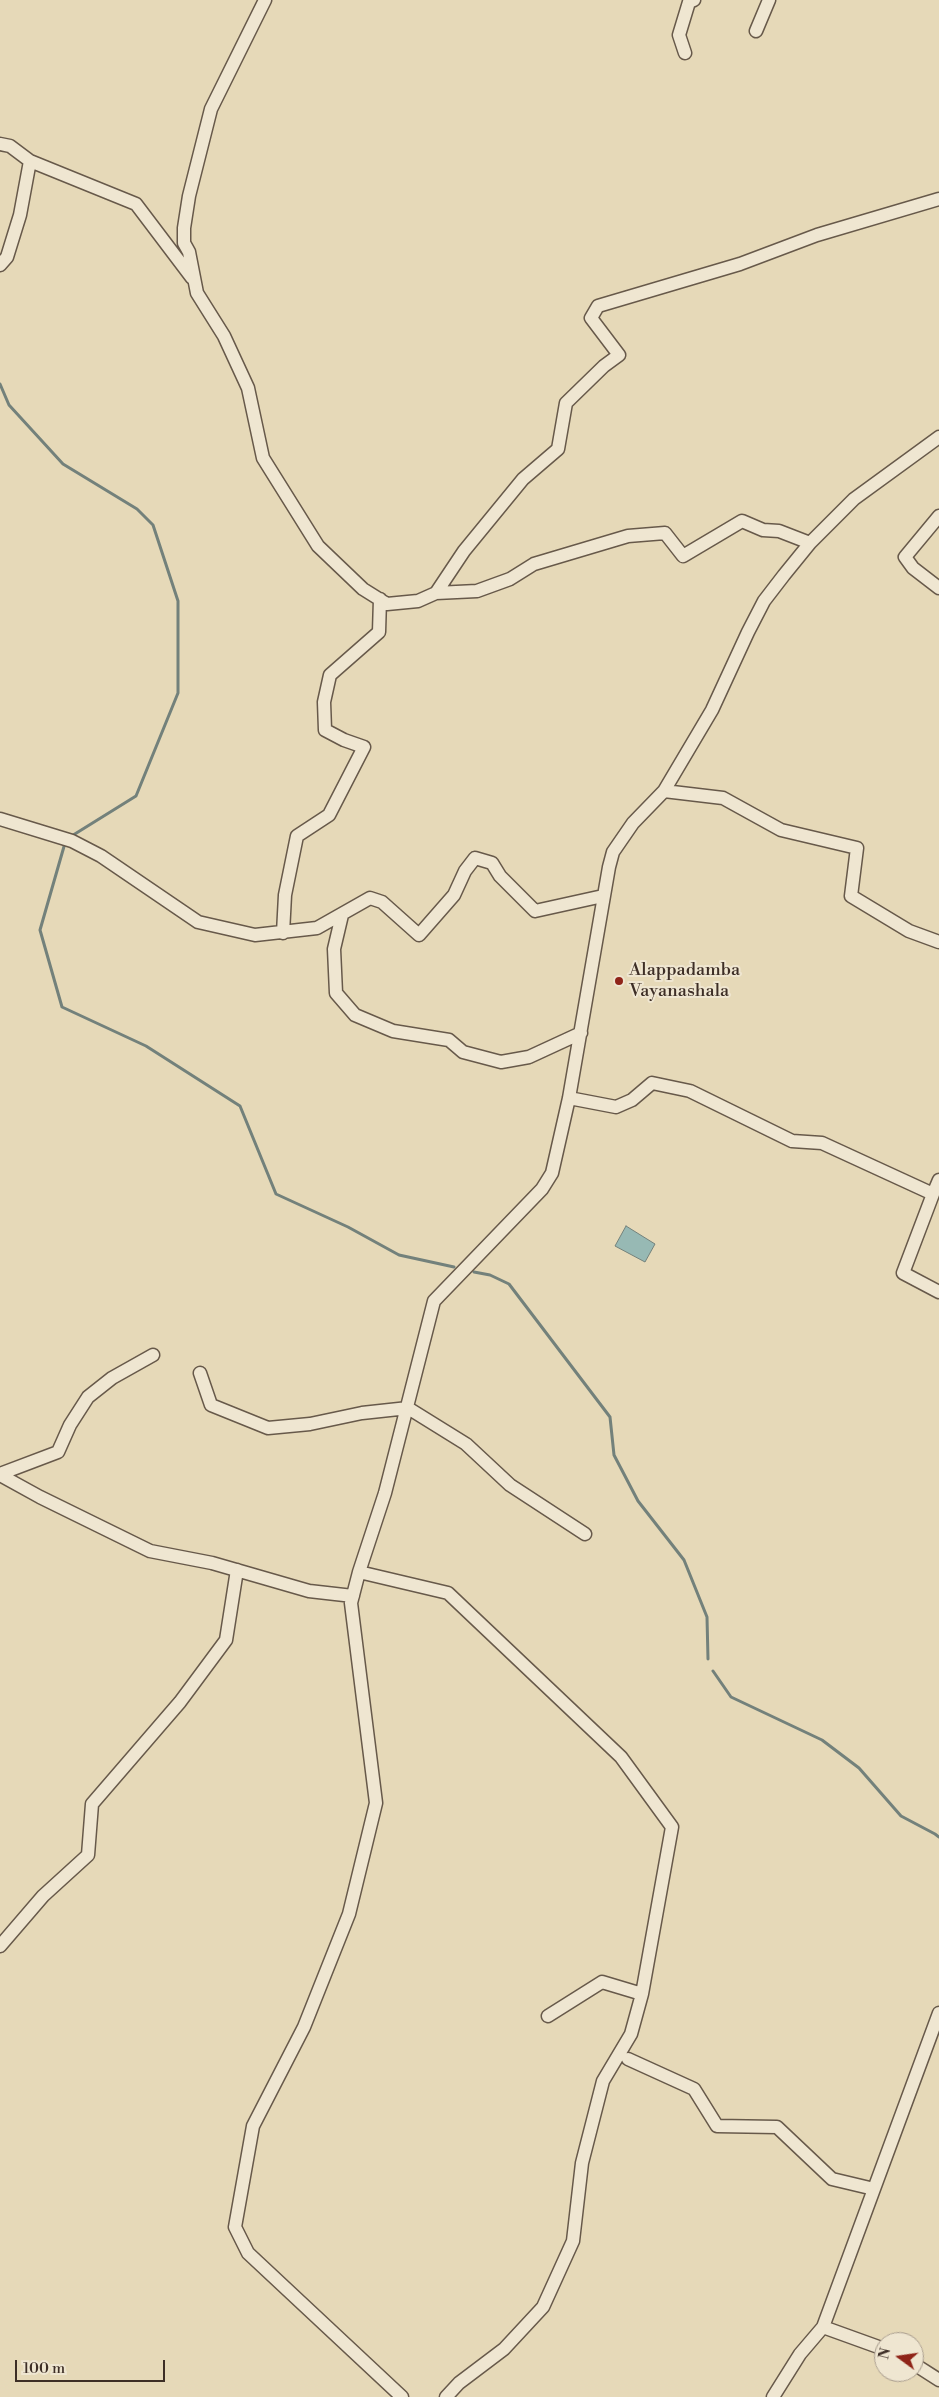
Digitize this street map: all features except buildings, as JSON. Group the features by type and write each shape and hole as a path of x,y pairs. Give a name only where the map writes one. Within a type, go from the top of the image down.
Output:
{"street":[{"path":"265,0 211,108 189,196 184,228 184,243 189,252 198,293 224,336 248,388 263,458 318,546 362,589 387,604 418,601 436,593 477,591 510,579 534,564 628,536 665,533 683,556 742,521 763,530 779,530 810,543"},
{"path":"685,53 679,35 689,2 694,0"},
{"path":"756,31 769,0"},
{"path":"0,144 10,146 30,161 136,204 195,282"},
{"path":"0,265 7,257 20,215 30,161"},
{"path":"436,593 464,551 523,479 558,449 566,402 604,366 619,355 591,318 598,306 740,264 817,235 939,199"},
{"path":"402,2397 248,2253 235,2227 253,2126 304,2028 348,1914 376,1803 351,1603 359,1572 385,1493 434,1301 542,1189 552,1173 569,1098 603,896 613,852 633,824 664,791 712,710 764,601 810,543 854,499 939,437"},
{"path":"939,516 906,557 913,568 939,588"},
{"path":"282,933 286,895 297,836 329,815 364,746 344,740 326,730 324,702 330,675 379,632 380,599"},
{"path":"664,791 723,798 781,830 857,848 851,896 909,931 939,942"},
{"path":"0,819 72,841 101,856 198,922 255,935 317,928 370,898 382,902 419,935 454,895 465,871 475,858 492,863 500,876 535,911 603,896"},
{"path":"342,915 334,949 336,993 356,1015 393,1031 449,1040 463,1052 501,1062 529,1057 581,1033"},
{"path":"569,1098 616,1107 632,1100 652,1083 690,1091 792,1141 822,1143 933,1194"},
{"path":"939,1180 903,1273 939,1292"},
{"path":"0,1474 58,1452 70,1425 88,1397 112,1378 153,1355"},
{"path":"200,1372 212,1405 268,1428 310,1424 362,1413 408,1408 466,1444 510,1485 585,1534"},
{"path":"0,1474 40,1497 150,1551 212,1563 309,1591 353,1596"},
{"path":"0,1946 43,1896 88,1855 92,1804 180,1702 226,1640 237,1570"},
{"path":"359,1572 448,1593 621,1757 672,1827 642,1994 631,2034 603,2081 582,2163 573,2241 543,2307 504,2349 459,2383 446,2397"},
{"path":"548,2016 602,1982 642,1994"},
{"path":"773,2397 800,2354 823,2327 939,2013"},
{"path":"628,2058 694,2090 717,2126 777,2127 832,2179 874,2189"},
{"path":"823,2327 874,2345"},
{"path":"924,2370 939,2380"}],"water":[{"path":"626,1226 655,1244 645,1262 615,1246"}],"waterway":[{"path":"0,384 9,405 63,464 137,509 153,525 178,601 178,693 136,796 70,837"},
{"path":"65,843 40,930 62,1007 146,1046 240,1106 276,1194 348,1227 399,1255 454,1267"},
{"path":"474,1272 490,1275 509,1284 610,1417 614,1455 638,1501 684,1560 707,1617 708,1659"},
{"path":"713,1671 731,1697 822,1740 859,1768 901,1816 939,1837"}],"place":[{"name":"Alappadamba Vayanashala","path":"619,981"}]}
